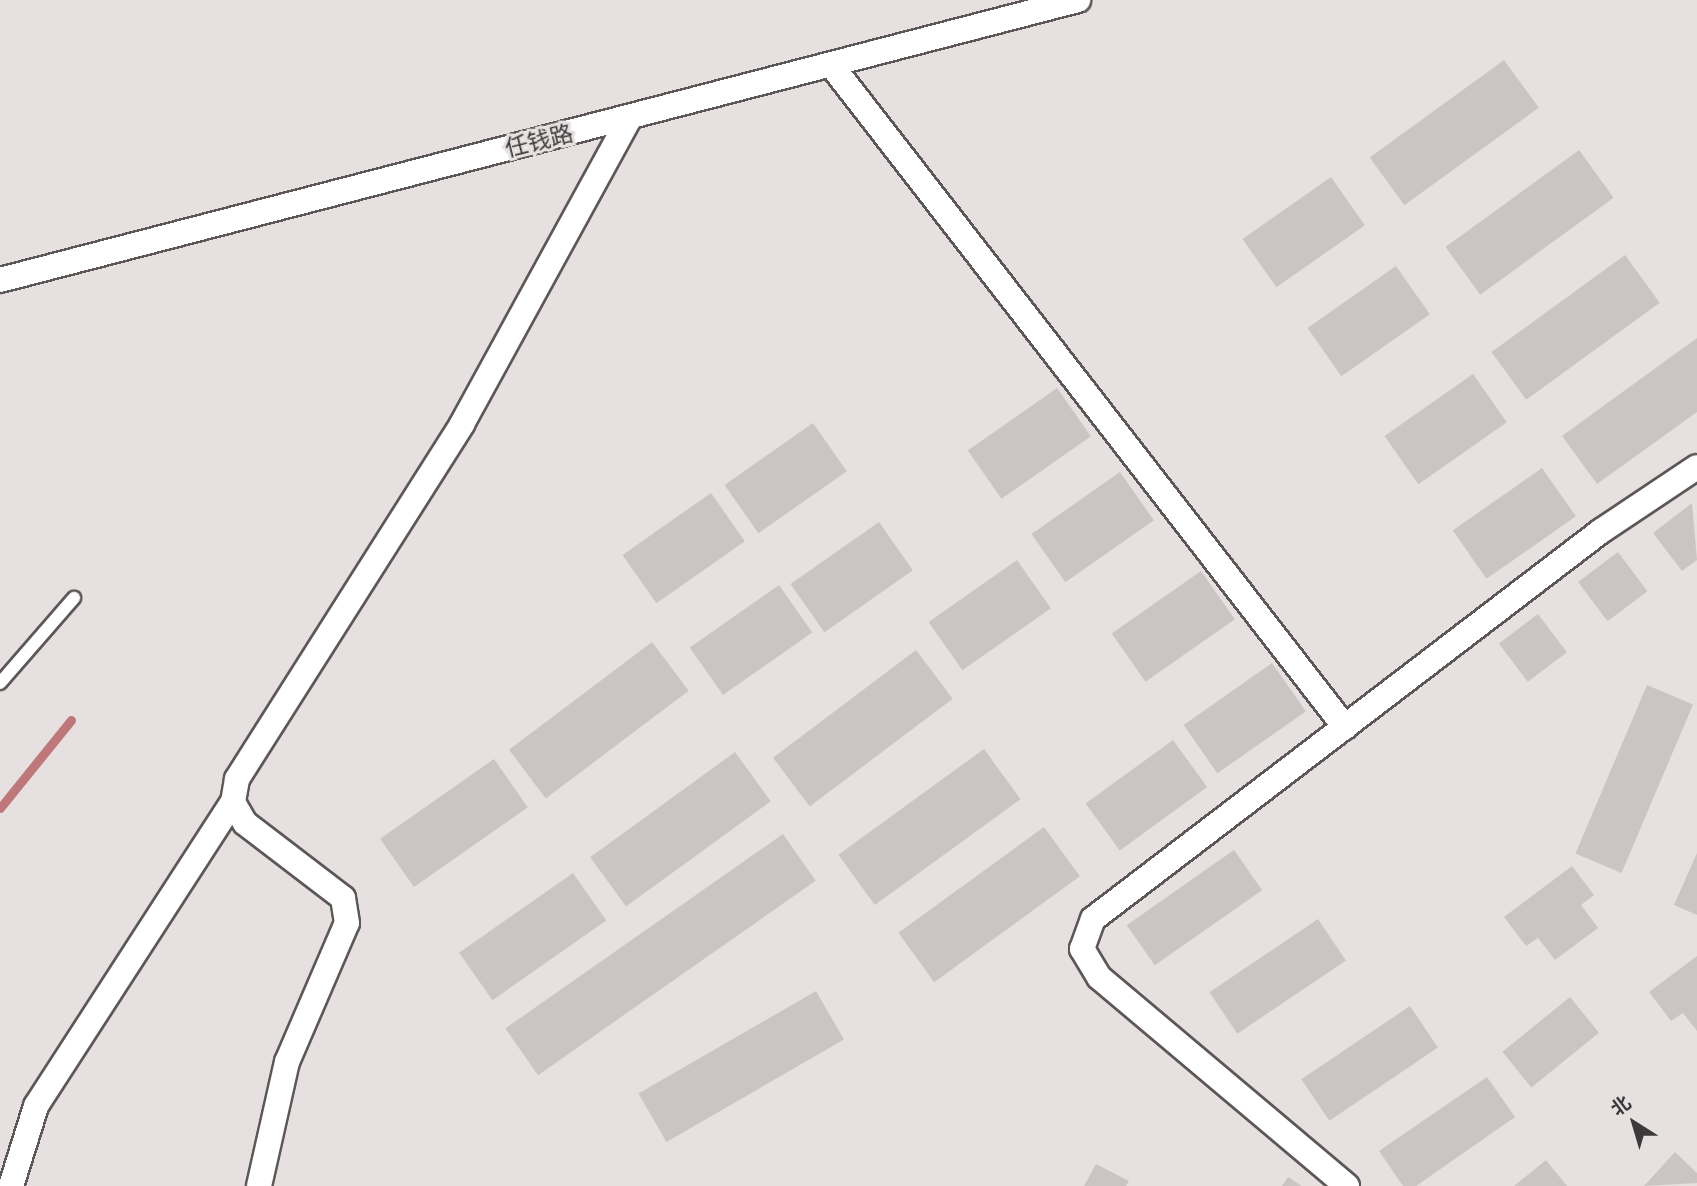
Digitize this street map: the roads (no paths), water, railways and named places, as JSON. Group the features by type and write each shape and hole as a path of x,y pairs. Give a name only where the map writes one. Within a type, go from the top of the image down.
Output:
{"street":[{"name":"任钱路","path":"0,280 629,119 1078,0"},
{"path":"832,66 1345,727"},
{"path":"11,1186 36,1106 233,802 237,779 462,424 629,119"},
{"path":"1347,1186 1099,976 1082,949 1093,919 1601,531 1697,467"},
{"path":"233,802 245,824 343,898 347,923 287,1062 259,1186"}],"lane":[{"path":"0,683 74,598"}],"waterway":[{"path":"0,808 71,720"}]}
